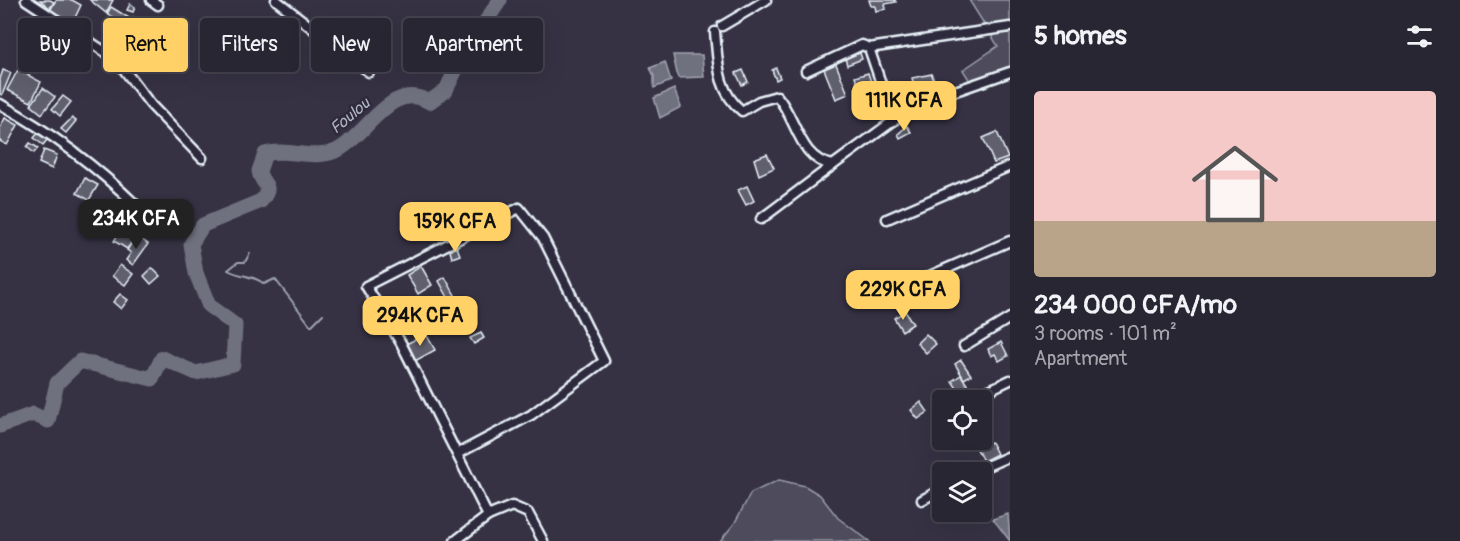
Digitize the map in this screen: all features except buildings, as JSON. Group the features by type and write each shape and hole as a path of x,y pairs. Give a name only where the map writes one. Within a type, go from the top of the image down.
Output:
{"street":[{"path":"26,0 116,59 151,105 202,158"},
{"path":"276,0 311,27"},
{"path":"766,0 718,29 720,81 730,102 742,111 759,101 777,96 811,156 822,163 833,165"},
{"path":"806,71 862,45 869,48 1010,27"},
{"path":"869,48 893,119"},
{"path":"761,219 893,119 915,105 1010,72"},
{"path":"0,104 27,119 67,148 111,181 137,206"},
{"path":"887,219 1010,166"},
{"path":"457,454 531,415 604,361 543,238 519,208 366,286 401,343 488,516"},
{"path":"909,285 1010,241"},
{"path":"964,346 1010,318"},
{"path":"989,390 1010,380"},
{"path":"992,464 1010,456"},
{"path":"922,500 932,494"},
{"path":"458,540 488,516 512,506 528,513 543,541"}],"shaded area":[{"path":"969,0 1010,0 1010,72 972,84 963,70 998,46"},
{"path":"779,480 805,486 820,495 838,518 869,541 720,541 734,524 751,493"}],"water":[{"path":"673,55 702,55 704,77 678,78"},
{"path":"665,62 671,81 654,88 654,76 650,68"},
{"path":"674,89 681,107 660,118 654,98"},
{"path":"1008,514 1010,541 993,519"}],"waterway":[{"name":"Foulou","path":"0,426 33,414 48,421 57,383 80,361 152,379 162,358 196,373 233,364 235,325 209,306 196,273 191,244 203,225 261,201 267,191 259,171 265,154 283,152 319,155 338,150 349,143 392,103 403,98 416,97 429,102 446,90 462,57 500,0"},
{"path":"250,253 245,262 238,262 228,270 264,284 275,279 311,326 323,314"}]}
